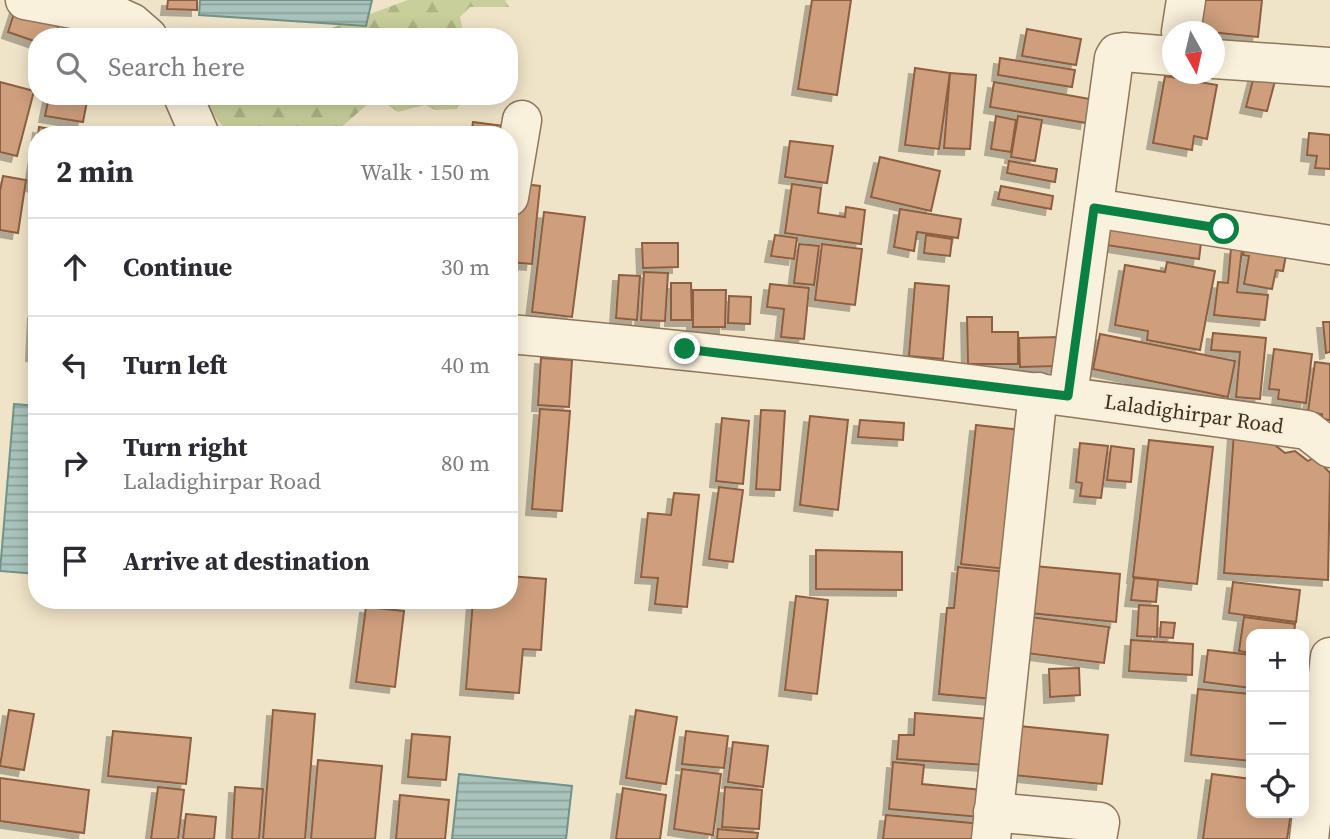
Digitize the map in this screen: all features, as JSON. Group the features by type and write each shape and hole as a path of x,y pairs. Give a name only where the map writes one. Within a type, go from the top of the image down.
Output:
{"street":[{"path":"25,0 144,22"},
{"path":"1183,21 1186,0"},
{"path":"1097,839 1100,822 992,826 1053,394 1094,208 1114,58 1117,53 1124,51 1162,55"},
{"path":"1225,60 1330,67"},
{"path":"187,105 196,126"},
{"path":"518,144 522,120"},
{"path":"1094,208 1330,245"},
{"name":"Laladighirpar Road","path":"518,335 685,349 1053,394 1307,430 1330,448"},
{"path":"1309,839 1330,657"}],"green space":[{"path":"408,0 505,0 509,7 470,7 460,17 462,28 332,28"},
{"path":"205,105 367,105 342,126 223,126"},
{"path":"388,105 425,105 398,112"},
{"path":"425,105 459,105 457,109 435,110"}],"water":[{"path":"200,0 372,0 366,26 199,15"},
{"path":"14,404 28,405 28,573 0,571"},
{"path":"459,774 572,786 566,839 452,839"}],"building":[{"path":"168,0 197,0 197,10 167,9"},
{"path":"812,0 851,0 837,95 798,89"},
{"path":"1203,0 1262,0 1258,37 1225,34 1225,21 1201,21"},
{"path":"16,7 60,22 58,28 28,28 28,39 8,32"},
{"path":"1027,29 1081,39 1076,65 1022,56"},
{"path":"1000,58 1075,70 1072,87 998,75"},
{"path":"915,68 950,73 939,149 905,145"},
{"path":"950,73 976,75 970,149 944,148"},
{"path":"1254,76 1275,81 1267,111 1246,107"},
{"path":"0,82 28,89 28,105 30,105 17,156 0,152"},
{"path":"994,82 1090,99 1086,123 990,107"},
{"path":"1164,84 1217,85 1207,139 1194,136 1192,150 1153,143"},
{"path":"47,105 86,105 83,122 45,116"},
{"path":"996,116 1016,120 1011,152 991,149"},
{"path":"1018,116 1042,120 1035,161 1011,157"},
{"path":"473,122 504,126 472,126"},
{"path":"1309,133 1330,135 1330,169 1315,168 1317,156 1307,155"},
{"path":"790,141 833,146 827,183 785,177"},
{"path":"880,157 940,171 931,211 871,197"},
{"path":"1009,161 1057,169 1055,182 1007,173"},
{"path":"3,176 26,180 18,233 0,230 0,191"},
{"path":"518,183 540,186 532,264 518,263"},
{"path":"792,184 821,188 818,213 845,217 846,207 865,210 861,244 785,233"},
{"path":"1001,186 1053,196 1051,209 998,199"},
{"path":"900,209 961,219 958,238 917,232 914,251 894,247"},
{"path":"544,212 585,217 572,317 532,312"},
{"path":"1111,220 1201,243 1199,259 1106,245"},
{"path":"775,235 797,238 794,259 771,256"},
{"path":"926,235 952,239 950,256 924,253"},
{"path":"1246,237 1288,244 1283,271 1276,270 1272,289 1244,284 1249,256 1243,255"},
{"path":"642,243 678,243 678,267 643,268"},
{"path":"799,244 819,246 814,285 794,283"},
{"path":"822,244 862,249 855,305 815,300"},
{"path":"1231,248 1242,249 1237,292 1268,295 1265,320 1214,315 1218,282 1228,283"},
{"path":"1167,262 1215,271 1200,350 1147,340 1148,331 1115,325 1125,265 1165,272"},
{"path":"644,272 668,273 665,321 641,320"},
{"path":"619,275 640,276 637,320 616,318"},
{"path":"671,283 691,283 692,320 671,320"},
{"path":"915,283 949,286 943,359 909,356"},
{"path":"770,284 809,288 804,339 781,337 784,309 767,307"},
{"path":"693,290 726,290 725,327 693,327"},
{"path":"729,296 751,297 750,324 728,323"},
{"path":"967,317 992,317 992,332 1018,332 1018,364 968,364"},
{"path":"1323,322 1330,322 1330,352 1326,353"},
{"path":"1213,333 1266,338 1260,399 1236,397 1240,352 1211,350"},
{"path":"1100,334 1235,361 1228,397 1093,369"},
{"path":"1059,337 1060,366 1020,367 1019,338"},
{"path":"1274,349 1312,354 1306,403 1278,399 1279,390 1269,389"},
{"path":"541,358 572,360 569,407 538,405"},
{"path":"1315,362 1330,364 1330,420 1322,419 1322,414 1308,412"},
{"path":"540,409 570,411 562,511 532,509"},
{"path":"761,410 785,411 780,490 756,489"},
{"path":"810,416 848,420 838,510 800,505"},
{"path":"722,418 749,421 743,484 716,481"},
{"path":"860,420 904,423 903,440 858,437"},
{"path":"976,425 1021,430 1006,569 961,564"},
{"path":"1234,432 1267,439 1285,453 1295,451 1308,461 1315,457 1330,473 1328,580 1224,573"},
{"path":"1149,440 1213,447 1197,584 1133,577"},
{"path":"1080,443 1108,446 1101,498 1080,496 1082,483 1076,482"},
{"path":"1111,446 1134,449 1131,482 1107,480"},
{"path":"719,487 743,490 733,562 709,559"},
{"path":"674,493 699,495 687,607 655,604 658,578 641,577 648,513 671,515"},
{"path":"816,550 902,552 902,590 816,589"},
{"path":"1034,566 1120,574 1116,622 1030,613"},
{"path":"958,567 1006,572 993,699 939,694 947,608 954,608"},
{"path":"518,577 546,579 541,650 523,649 519,693 466,689 472,609 518,609"},
{"path":"1134,578 1158,580 1156,602 1131,600"},
{"path":"1233,582 1300,590 1296,622 1229,613"},
{"path":"796,596 828,600 817,694 785,690"},
{"path":"1139,605 1158,606 1157,637 1137,636"},
{"path":"366,609 404,611 395,687 356,682"},
{"path":"1030,617 1109,627 1104,663 1026,653"},
{"path":"1244,617 1295,624 1294,629 1246,629 1246,652 1239,651"},
{"path":"1161,622 1175,623 1173,638 1160,637"},
{"path":"1131,640 1193,644 1192,675 1129,671"},
{"path":"1208,650 1246,654 1246,687 1204,682"},
{"path":"1079,668 1080,695 1050,697 1049,669"},
{"path":"1198,689 1246,694 1246,760 1191,755"},
{"path":"9,710 34,714 24,770 0,766"},
{"path":"273,710 315,714 305,839 263,839"},
{"path":"636,710 677,717 666,784 626,778"},
{"path":"915,713 989,719 986,765 897,759 899,735 914,735"},
{"path":"1019,726 1108,735 1102,784 1014,775"},
{"path":"113,731 191,738 186,784 108,776"},
{"path":"686,731 728,736 724,768 682,764"},
{"path":"412,734 450,737 446,780 408,777"},
{"path":"733,742 768,746 763,787 728,782"},
{"path":"318,760 382,766 375,839 311,839"},
{"path":"893,762 924,765 922,784 982,790 980,817 889,809"},
{"path":"682,769 721,774 713,835 674,829"},
{"path":"1212,774 1246,778 1246,818 1290,818 1287,839 1203,839"},
{"path":"0,778 89,790 84,833 0,821"},
{"path":"158,787 184,790 178,839 151,839"},
{"path":"235,787 263,789 259,839 232,839"},
{"path":"725,787 762,790 759,829 722,827"},
{"path":"623,788 666,795 660,839 616,839"},
{"path":"400,795 449,800 445,839 396,839"},
{"path":"186,814 216,817 214,839 183,839"},
{"path":"886,815 982,824 980,839 883,839"},
{"path":"718,829 758,833 757,839 717,839"}],"route":[{"path":"685,349 1068,396 1094,208 1224,229"}]}
